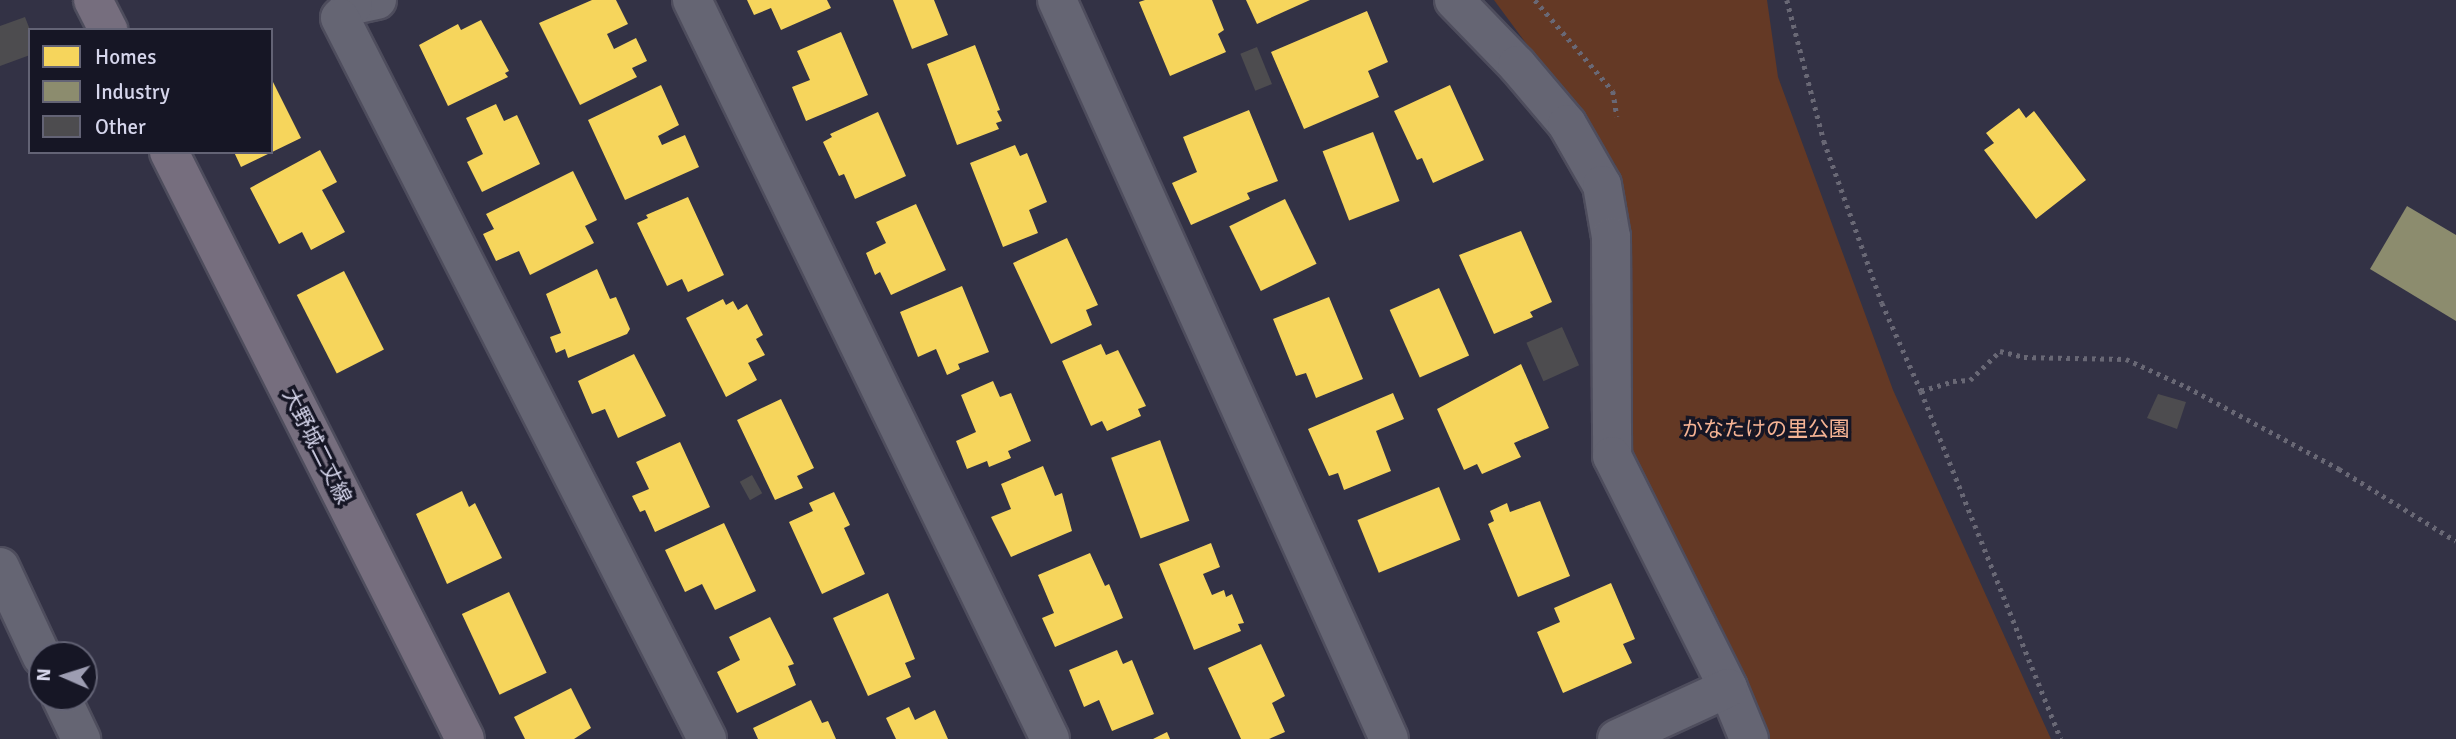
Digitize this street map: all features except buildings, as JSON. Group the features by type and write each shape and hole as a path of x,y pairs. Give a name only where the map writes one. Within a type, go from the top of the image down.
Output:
{"main road":[{"path":"93,0 107,28"},
{"name":"大野城二丈線","path":"170,154 465,739"}],"street":[{"path":"377,0 353,5 340,18 707,739"},
{"path":"692,0 1050,739"},
{"path":"1057,0 1390,739"},
{"path":"1454,0 1517,65 1567,124 1602,185 1611,237 1612,456 1728,688 1749,739"},
{"path":"0,567 35,641"},
{"path":"1616,739 1728,688"},
{"path":"68,711 81,739"}],"path":[{"path":"1787,0 1824,141 1882,303 1921,391 2062,739"},
{"path":"1921,391 1954,381 1970,380 2000,351 2024,357 2126,359 2187,387 2339,469 2456,541"}],"green space":[{"name":"かなたけの里公園","path":"1494,0 1767,0 1778,77 1893,390 2051,739 1759,739 1632,455 1629,220 1615,164"}]}
